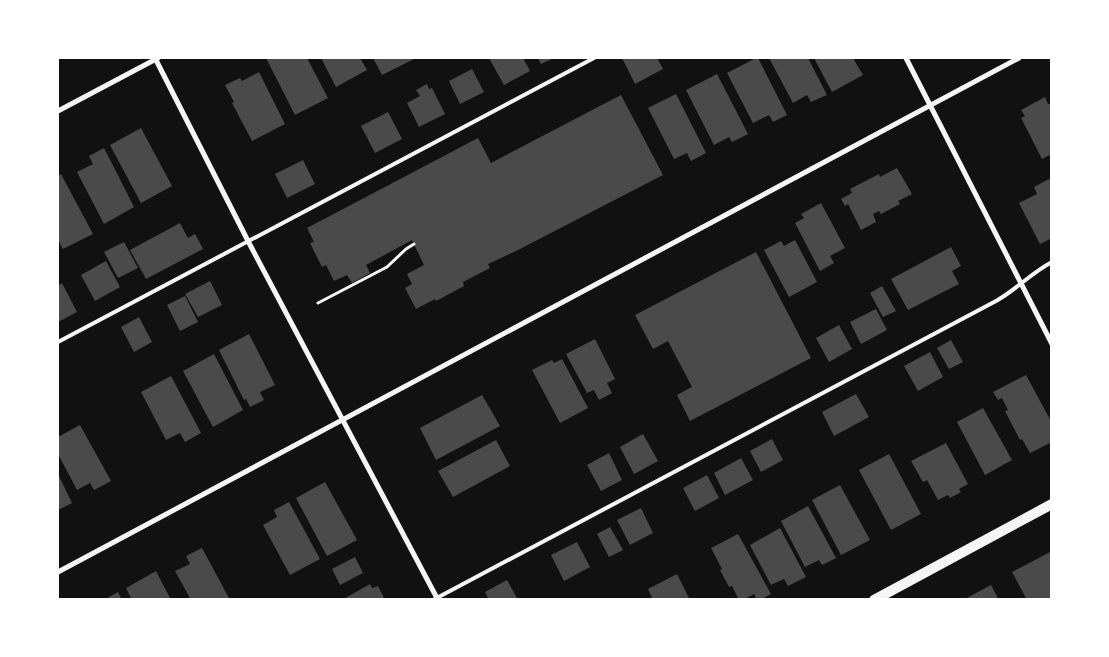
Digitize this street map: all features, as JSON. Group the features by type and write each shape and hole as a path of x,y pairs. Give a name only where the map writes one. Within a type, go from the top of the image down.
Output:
{"main road":[{"path":"874,600 1052,504"}],"street":[{"path":"58,111 156,58 248,242 436,599"},
{"path":"906,58 1052,344"},
{"path":"58,572 1019,58"}],"lane":[{"path":"58,342 594,58"},
{"path":"436,599 996,302 1039,268 1052,262"}],"path":[{"path":"318,302 387,267 406,248 414,244"}],"building":[{"path":"266,58 307,58 328,98 295,115"},
{"path":"321,58 360,58 367,70 336,87"},
{"path":"373,58 416,58 382,75"},
{"path":"489,58 523,58 530,71 504,85"},
{"path":"538,58 554,58 541,64"},
{"path":"622,58 657,58 663,69 635,84"},
{"path":"758,58 787,115 773,122 769,115 753,123 727,73"},
{"path":"769,58 808,58 827,95 811,102 807,95 793,103"},
{"path":"814,58 853,58 863,75 832,92"},
{"path":"472,69 484,92 460,104 449,81"},
{"path":"259,72 285,124 252,141 232,103 234,102 225,85 240,78 242,81"},
{"path":"717,74 748,134 732,142 729,137 714,145 686,90"},
{"path":"427,84 429,89 432,88 445,114 419,127 407,103 420,96 416,90"},
{"path":"676,94 706,153 691,161 687,153 674,159 648,108"},
{"path":"621,95 663,175 488,264 490,268 463,282 464,286 416,309 405,288 412,284 407,274 424,265 412,240 366,265 370,273 352,283 347,275 334,281 326,265 322,267 310,243 314,242 307,228 478,138 491,163"},
{"path":"1045,97 1048,104 1052,104 1052,154 1042,159 1021,118 1025,116 1021,110"},
{"path":"388,112 402,139 375,153 361,126"},
{"path":"141,128 172,186 141,203 110,145"},
{"path":"104,148 134,207 104,224 77,172 93,164 89,156"},
{"path":"303,160 315,184 287,198 275,174"},
{"path":"897,168 912,194 898,201 900,204 881,214 879,211 873,214 876,222 861,230 848,204 845,206 841,199 852,193 850,189 879,174 880,177"},
{"path":"61,174 93,234 63,249 58,240 58,176"},
{"path":"1049,179 1052,184 1052,238 1040,244 1019,203 1037,194 1034,187"},
{"path":"821,203 845,248 830,256 834,263 820,271 795,223 804,218 801,214"},
{"path":"180,223 188,238 195,234 203,249 146,279 130,250"},
{"path":"795,240 817,282 789,297 764,250 781,241 784,246"},
{"path":"124,242 138,268 118,278 104,252"},
{"path":"951,247 961,266 952,271 959,284 908,310 891,279"},
{"path":"756,252 811,358 690,421 677,395 692,387 668,341 653,349 635,315"},
{"path":"106,261 120,287 95,301 81,275"},
{"path":"210,281 222,305 198,317 185,294"},
{"path":"62,283 77,312 58,322 58,286"},
{"path":"882,286 896,311 883,317 870,293"},
{"path":"185,296 198,322 180,331 167,305"},
{"path":"876,309 887,330 861,344 850,322"},
{"path":"139,317 152,342 134,352 121,327"},
{"path":"839,325 852,349 829,362 816,338"},
{"path":"249,334 275,385 260,392 264,400 250,407 246,399 244,400 219,350"},
{"path":"595,339 615,379 607,383 612,393 599,400 594,390 587,393 566,354"},
{"path":"951,340 963,362 949,369 937,348"},
{"path":"930,352 943,377 918,391 904,366"},
{"path":"214,354 243,410 213,427 183,371"},
{"path":"562,359 588,408 560,423 532,370 552,360 554,363"},
{"path":"1026,375 1052,423 1052,442 1030,453 1022,439 1020,440 1005,411 1008,410 1002,398 998,400 993,392"},
{"path":"171,376 201,433 185,442 180,433 166,440 141,392"},
{"path":"856,394 869,417 834,436 822,412"},
{"path":"482,395 500,426 436,460 420,428"},
{"path":"983,408 1012,460 985,475 957,422"},
{"path":"80,425 111,481 94,490 90,483 77,490 58,454 58,437"},
{"path":"643,434 658,461 634,474 620,447"},
{"path":"772,439 783,460 761,472 750,451"},
{"path":"496,440 510,466 453,497 438,471"},
{"path":"946,443 968,484 959,489 961,492 950,498 948,495 938,500 927,480 923,482 911,461"},
{"path":"609,453 622,480 601,491 587,465"},
{"path":"889,454 921,514 891,530 859,470"},
{"path":"741,458 753,480 725,495 714,473"},
{"path":"58,474 72,503 58,510"},
{"path":"707,475 719,498 695,511 683,488"},
{"path":"325,482 357,540 327,556 296,498"},
{"path":"840,485 870,540 841,555 812,500"},
{"path":"289,502 320,559 290,575 263,525 277,517 274,510"},
{"path":"808,506 836,558 822,565 819,560 805,567 781,521"},
{"path":"641,508 653,533 630,545 617,520"},
{"path":"610,527 623,550 609,557 597,534"},
{"path":"780,528 806,577 788,586 784,579 771,585 750,545"},
{"path":"738,534 771,594 760,600 757,600 754,594 739,600 732,586 729,587 711,548"},
{"path":"577,542 590,567 564,581 551,555"},
{"path":"202,548 230,600 191,600 175,571 190,564 186,556"},
{"path":"1052,551 1052,595 1048,600 1027,600 1012,572"},
{"path":"355,557 363,573 340,585 332,569"},
{"path":"156,571 171,600 132,600 126,588"},
{"path":"677,574 690,600 653,600 648,589"},
{"path":"507,580 518,600 489,600 485,592"},
{"path":"370,584 372,588 378,586 385,600 342,600"},
{"path":"991,585 999,600 963,600"},
{"path":"118,592 122,600 104,600"}]}
